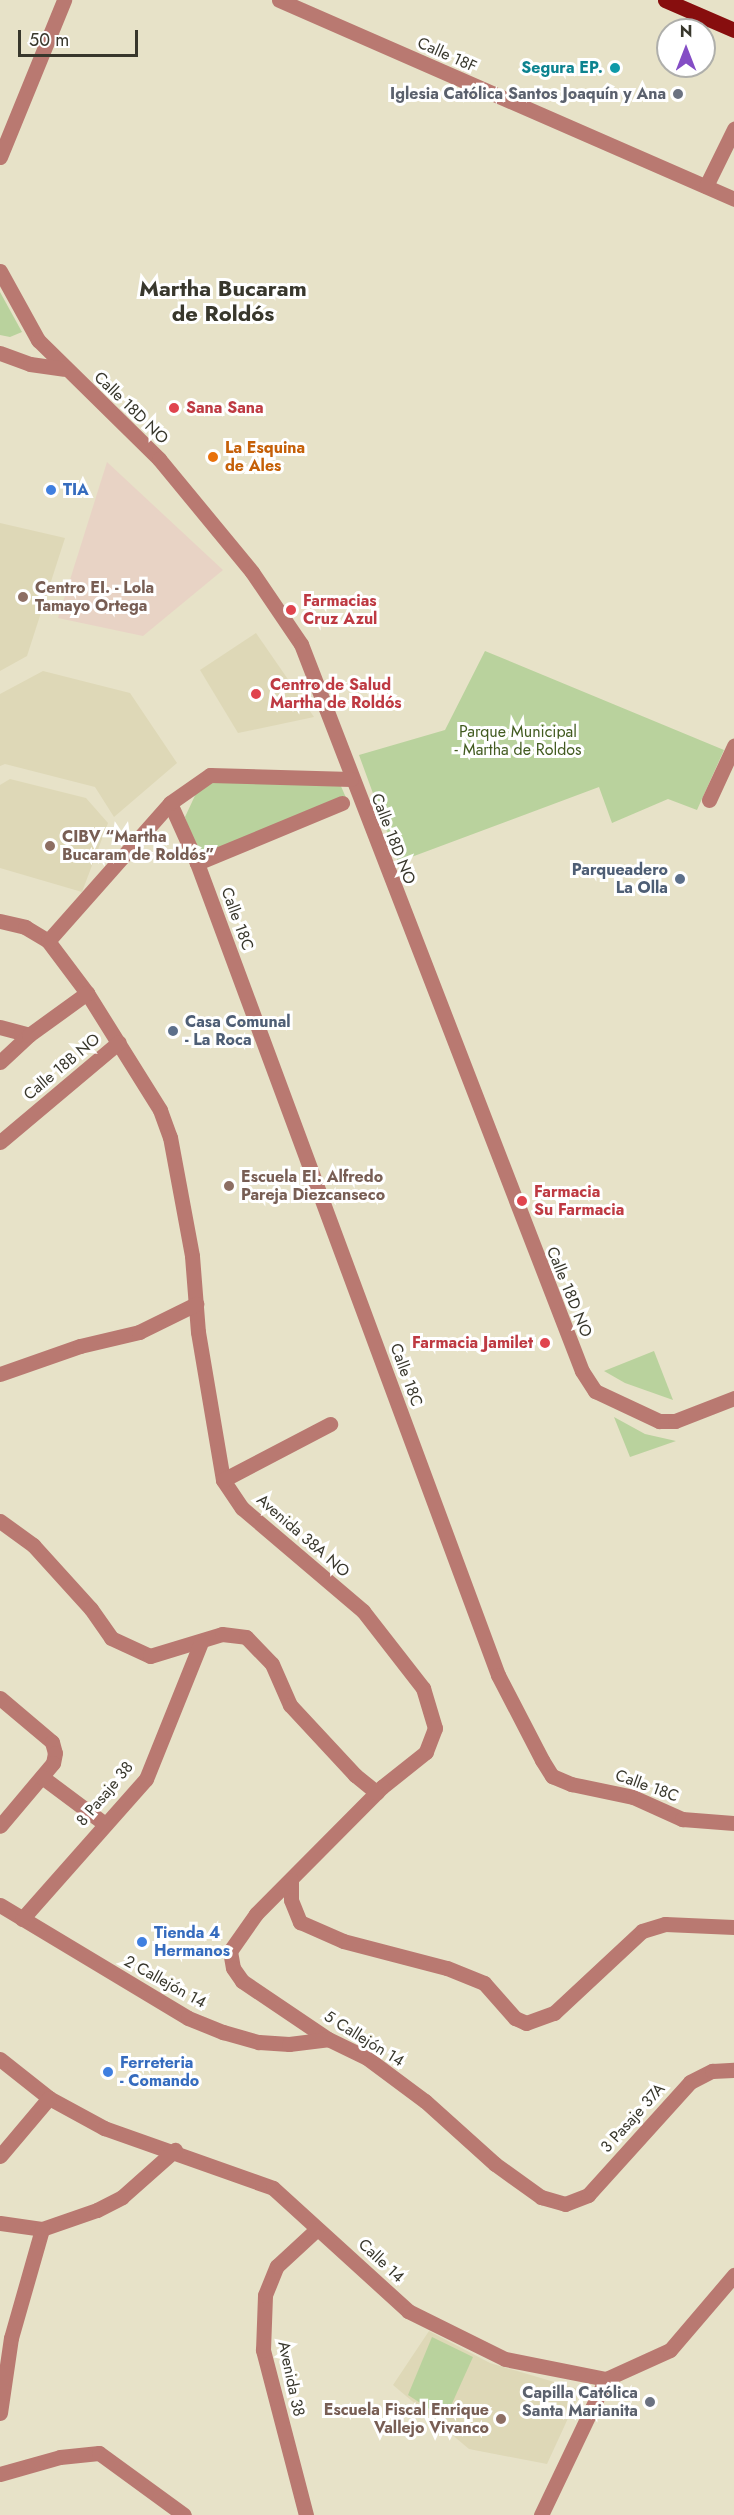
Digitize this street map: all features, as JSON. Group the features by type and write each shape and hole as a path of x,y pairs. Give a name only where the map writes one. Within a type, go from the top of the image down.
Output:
{"main road":[{"path":"665,0 734,30"}],"street":[{"path":"0,157 64,0"},
{"name":"Calle 18F","path":"279,0 734,199"},
{"path":"706,186 734,129"},
{"path":"0,271 33,332 64,369"},
{"path":"0,353 30,364 64,369"},
{"name":"Calle 18D NO","path":"64,369 159,459 274,603 301,644 351,780 582,1371 595,1391 645,1417 675,1421 734,1398"},
{"path":"709,800 734,746"},
{"path":"48,941 170,803 210,775 351,780"},
{"name":"Calle 18C","path":"170,803 197,862 498,1675 542,1760 552,1776 571,1784 633,1797 682,1819 734,1823"},
{"path":"197,862 342,803"},
{"path":"0,921 25,927 48,941 87,993 119,1042"},
{"path":"0,1062 29,1035 87,993"},
{"path":"0,1027 29,1035"},
{"name":"Calle 18B NO","path":"0,1142 119,1042"},
{"name":"Avenida 38A NO","path":"119,1042 146,1083 170,1137 192,1256 196,1304 223,1480 242,1508 363,1611 423,1688 435,1728 426,1752 377,1793 291,1881"},
{"path":"0,1374 80,1346 139,1332 196,1304"},
{"path":"223,1480 330,1424"},
{"path":"0,1521 33,1545 92,1609 111,1638 150,1656 222,1634 246,1637 272,1664 290,1705 347,1767 377,1793"},
{"name":"8 Pasaje 38","path":"22,1919 146,1779 201,1642"},
{"path":"0,1698 52,1742 53,1763 0,1826"},
{"path":"42,1777 105,1824"},
{"path":"291,1881 291,1900 300,1922 343,1941 447,1968 484,1983 515,2018 526,2023 554,2013 642,1930 665,1924 734,1927"},
{"name":"5 Callejón 14","path":"291,1881 236,1940 230,1951 233,1968 242,1981 328,2039 367,2058 425,2101 495,2164 541,2197 565,2204"},
{"name":"2 Callejón 14","path":"0,1905 188,2018 223,2032 258,2042 289,2044 328,2039"},
{"name":"Calle 14","path":"0,2059 49,2098 104,2128 175,2150 273,2188 316,2230 352,2257 408,2311 505,2359 606,2379"},
{"name":"3 Pasaje 37A","path":"565,2204 588,2195 690,2082 712,2071 734,2070"},
{"path":"0,2156 49,2098"},
{"path":"0,2223 42,2229 122,2197 175,2150"},
{"path":"0,2413 11,2338 42,2229"},
{"name":"Avenida 38","path":"306,2515 263,2350 265,2295 277,2266 316,2230"},
{"path":"541,2515 606,2379 670,2350 734,2276"},
{"path":"0,2474 60,2457 99,2453 184,2515"}],"shaded area":[{"path":"107,462 223,570 143,636 58,618"},
{"name":"Centro EI. - Lola Tamayo Ortega","path":"0,523 65,538 27,656 0,671"},
{"name":"Centro de Salud Martha de Roldós","path":"256,633 314,717 238,733 200,670"},
{"path":"43,671 130,693 177,763 114,817 95,787 5,764 0,766 0,694"},
{"name":"CIBV “Martha Bucaram de Roldós”","path":"10,779 86,798 108,823 82,892 0,868 0,785"},
{"name":"Escuela Fiscal Enrique Vallejo Vivanco","path":"429,2331 490,2363 581,2390 547,2464 469,2449 393,2385"}],"green space":[{"path":"0,292 22,332 10,337 0,335"},
{"name":"Parque Municipal - Martha de Roldos","path":"485,651 724,750 697,810 668,799 612,823 599,787 398,862 359,755 445,730"},
{"path":"207,780 340,784 347,800 199,858 185,817 199,787"},
{"path":"654,1351 673,1400 625,1383 604,1371"},
{"path":"614,1417 645,1434 676,1441 630,1457"},
{"path":"432,2337 473,2357 445,2419 408,2395"}],"place":[{"name":"Segura EP.","path":"615,68"},
{"name":"Iglesia Católica Santos Joaquín y Ana","path":"678,94"},
{"name":"Sana Sana","path":"174,408"},
{"name":"La Esquina de Ales","path":"213,457"},
{"name":"TIA","path":"51,490"},
{"name":"Centro EI. - Lola Tamayo Ortega","path":"23,597"},
{"name":"Farmacias Cruz Azul","path":"291,610"},
{"name":"Centro de Salud Martha de Roldós","path":"256,694"},
{"name":"CIBV “Martha Bucaram de Roldós”","path":"50,846"},
{"name":"Parqueadero La Olla","path":"680,879"},
{"name":"Casa Comunal - La Roca","path":"173,1031"},
{"name":"Escuela EI. Alfredo Pareja Diezcanseco","path":"229,1186"},
{"name":"Farmacia Su Farmacia","path":"522,1201"},
{"name":"Farmacia Jamilet","path":"545,1343"},
{"name":"Tienda 4 Hermanos","path":"142,1942"},
{"name":"Ferreteria - Comando","path":"108,2072"},
{"name":"Capilla Católica Santa Marianita","path":"650,2402"},
{"name":"Escuela Fiscal Enrique Vallejo Vivanco","path":"501,2419"}],"district":[{"name":"Martha Bucaram de Roldós","path":"223,300"}]}
